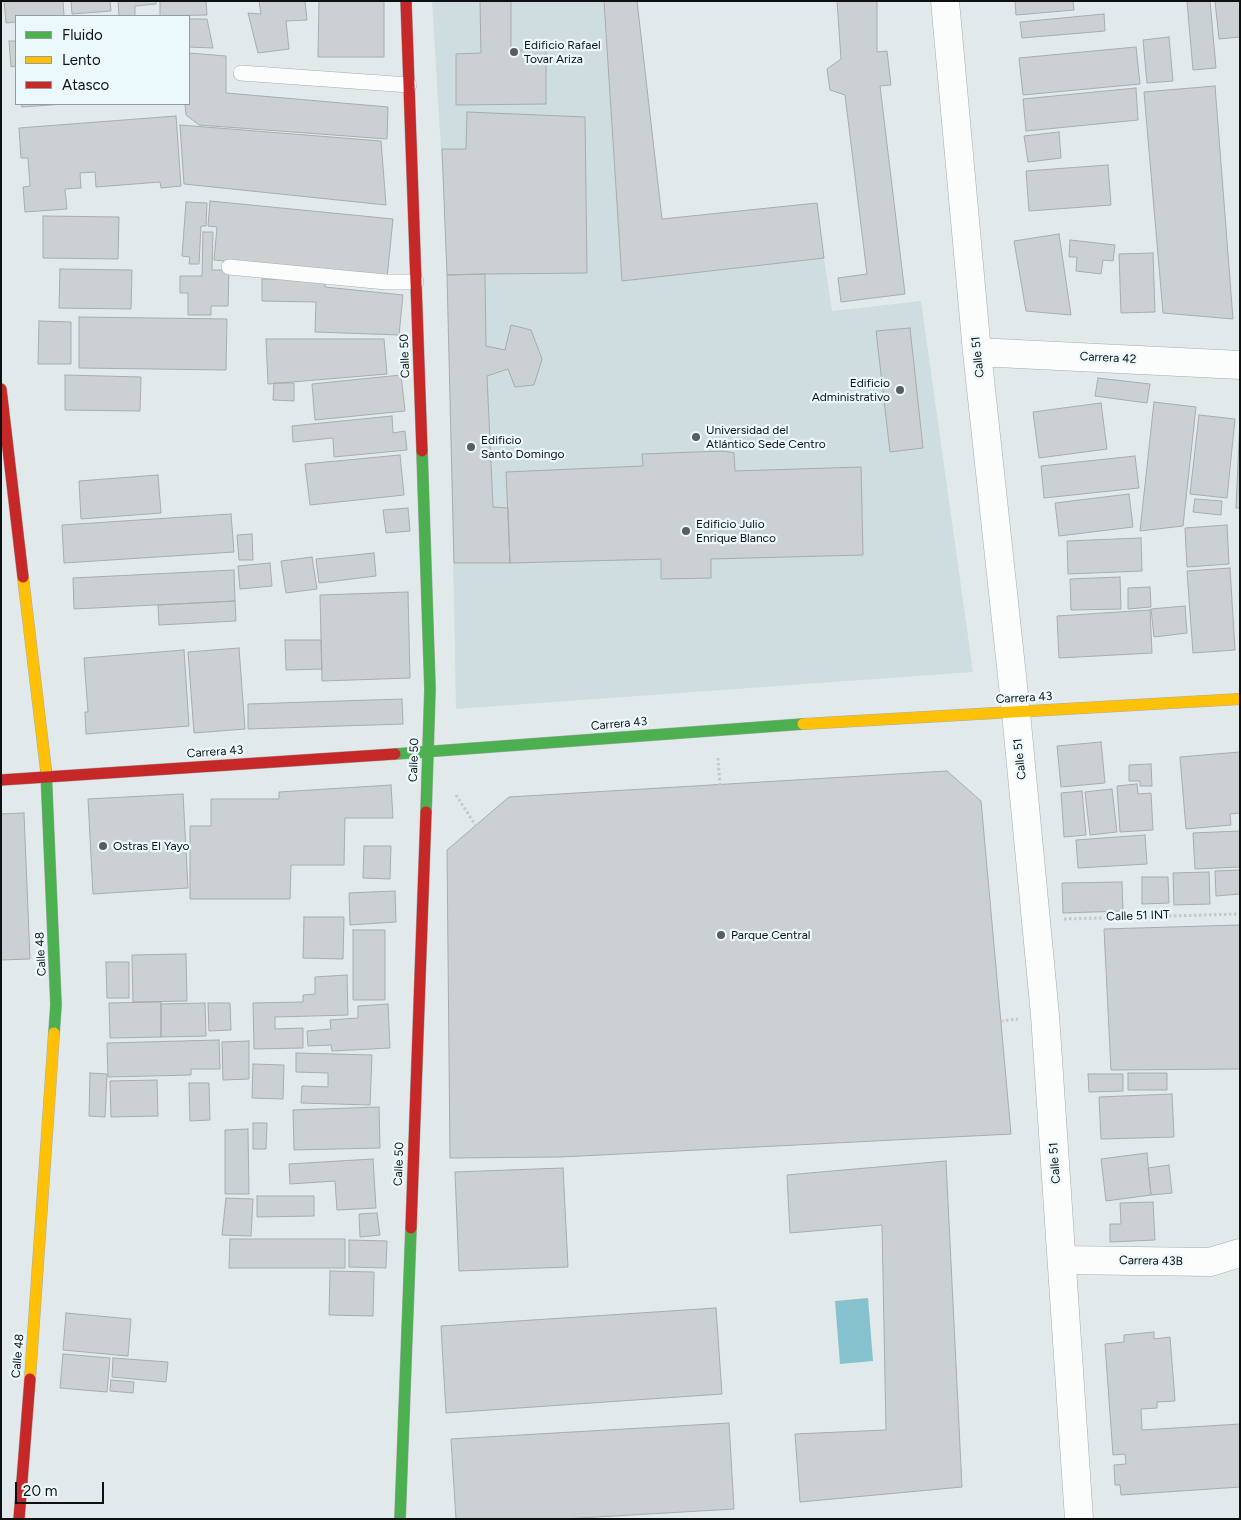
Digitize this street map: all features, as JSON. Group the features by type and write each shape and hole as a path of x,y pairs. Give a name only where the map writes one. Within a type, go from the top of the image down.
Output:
{"street":[{"name":"Calle 50","path":"400,1519 430,688 406,1"},
{"name":"Calle 51","path":"944,1 977,352 1016,712 1045,1015 1079,1519"},
{"name":"Carrera 42","path":"977,352 1240,365"},
{"name":"Calle 48","path":"1,388 46,777 56,1005 19,1519"},
{"name":"Carrera 43","path":"1,780 549,744 820,722 1240,699"},
{"name":"Carrera 43B","path":"1062,1260 1210,1262 1240,1253"}],"lane":[{"path":"241,73 409,85"},
{"path":"229,267 386,282 416,282"}],"path":[{"name":"Calle 51 INT","path":"1036,919 1240,914"}],"shaded area":[{"name":"Universidad del Atlántico Sede Centro","path":"432,1 604,1 623,281 824,258 832,311 921,301 973,672 456,709 447,247"}],"water":[{"path":"868,1298 873,1361 840,1364 835,1301"}],"building":[{"path":"4,1 63,1 64,15 15,15 15,22 6,23"},
{"path":"71,1 110,1 111,11 72,14"},
{"path":"118,1 156,1 156,4 135,6 135,15 119,15"},
{"path":"160,1 206,1 207,15 160,15"},
{"path":"259,1 305,1 307,20 286,21 289,49 258,53 248,13 261,14"},
{"path":"319,1 384,1 384,57 318,57"},
{"name":"Edificio Rafael Tovar Ariza","path":"480,1 511,1 511,50 546,50 546,104 456,105 456,54 481,53"},
{"path":"604,1 637,1 662,219 817,203 824,258 622,281"},
{"path":"837,1 877,1 877,52 887,51 891,85 880,86 905,294 841,302 838,278 867,274 845,95 830,90 827,69 841,59"},
{"path":"1015,1 1073,1 1074,10 1016,15"},
{"path":"1187,1 1210,1 1216,68 1193,70"},
{"path":"1215,1 1240,1 1240,37 1219,39"},
{"path":"1104,14 1105,31 1022,38 1020,22"},
{"path":"190,19 207,19 213,48 190,47"},
{"path":"1169,37 1173,81 1147,83 1143,40"},
{"path":"9,41 15,41 15,66 11,67"},
{"path":"1136,47 1140,84 1023,95 1019,58"},
{"path":"190,53 226,56 226,93 388,107 387,139 199,125 186,115 185,105 190,105"},
{"path":"1215,86 1233,319 1163,313 1144,92"},
{"path":"1136,88 1138,120 1026,131 1023,99"},
{"path":"21,105 50,105 22,107"},
{"path":"467,112 585,117 587,273 447,275 442,149 466,149"},
{"path":"176,116 181,186 161,188 160,182 96,187 95,172 80,173 81,188 65,189 67,209 25,212 23,187 30,186 28,158 21,158 19,128"},
{"path":"180,125 381,141 386,205 184,184"},
{"path":"1059,132 1061,158 1028,162 1024,136"},
{"path":"1108,165 1111,205 1029,211 1026,171"},
{"path":"210,201 393,219 387,278 214,260 217,227 208,226"},
{"path":"186,202 207,203 206,226 201,226 199,264 189,264 190,257 182,256"},
{"path":"43,216 119,217 118,259 43,258"},
{"path":"203,232 213,232 212,270 229,270 228,306 211,306 211,315 188,315 188,293 180,293 180,276 202,276"},
{"path":"1059,234 1071,315 1026,311 1014,241"},
{"path":"1070,240 1115,245 1113,261 1103,260 1101,274 1076,271 1077,257 1069,257"},
{"path":"1153,253 1155,312 1121,313 1119,254"},
{"path":"60,269 132,270 131,309 59,308"},
{"name":"Edificio Santo Domingo","path":"485,274 486,346 505,350 511,325 531,330 542,359 534,385 515,387 508,369 487,376 493,507 508,508 510,563 454,563 447,275"},
{"path":"262,279 325,280 325,287 403,295 399,335 315,332 316,302 262,301"},
{"path":"79,317 227,319 226,370 79,368"},
{"path":"39,321 71,322 71,364 38,364"},
{"name":"Edificio Administrativo","path":"910,328 923,448 890,452 876,331"},
{"path":"266,339 384,339 387,374 268,384"},
{"path":"65,375 141,377 140,411 65,410"},
{"path":"401,375 405,411 315,420 312,384"},
{"path":"1098,378 1150,384 1147,403 1095,396"},
{"path":"274,383 294,383 294,401 273,400"},
{"path":"1154,402 1196,407 1183,526 1140,531"},
{"path":"1101,403 1107,449 1039,458 1033,412"},
{"path":"1199,415 1235,419 1227,498 1190,494"},
{"path":"392,416 393,433 405,431 407,450 334,457 333,438 293,442 292,426"},
{"path":"1240,418 1240,508 1236,508"},
{"name":"Edificio Julio Enrique Blanco","path":"723,451 734,453 735,471 861,467 863,555 711,559 711,578 661,579 661,559 510,563 506,472 643,466 642,454"},
{"path":"400,455 404,495 310,505 305,464"},
{"path":"1135,456 1139,488 1044,498 1041,466"},
{"path":"158,475 161,513 81,519 79,481"},
{"path":"1129,494 1133,527 1059,536 1055,503"},
{"path":"1195,499 1222,501 1221,515 1193,512"},
{"path":"408,508 410,531 386,533 383,510"},
{"path":"231,514 234,552 64,563 62,525"},
{"path":"1227,525 1229,564 1187,567 1185,528"},
{"path":"252,534 253,560 239,560 237,535"},
{"path":"1141,538 1142,571 1068,574 1067,541"},
{"path":"374,553 376,576 319,583 316,559"},
{"path":"312,557 317,589 286,593 281,561"},
{"path":"270,563 272,586 240,589 238,566"},
{"path":"1230,568 1235,650 1193,653 1187,571"},
{"path":"234,570 235,601 74,609 73,578"},
{"path":"1120,577 1121,609 1071,610 1070,579"},
{"path":"1150,587 1151,607 1128,609 1128,588"},
{"path":"408,592 410,678 322,681 320,595"},
{"path":"235,601 236,621 159,625 158,605"},
{"path":"1185,606 1187,633 1154,637 1151,609"},
{"path":"1150,610 1152,653 1059,658 1057,616"},
{"path":"285,640 321,640 322,669 286,670"},
{"path":"239,648 245,729 194,733 188,652"},
{"path":"184,650 189,726 86,734 85,712 88,712 84,658"},
{"path":"402,699 403,724 248,729 248,704"},
{"path":"1101,742 1105,783 1061,787 1057,746"},
{"path":"1240,752 1240,813 1230,814 1231,825 1186,829 1180,757"},
{"path":"1151,764 1152,786 1140,786 1140,781 1129,781 1129,765"},
{"name":"Parque Central","path":"947,771 981,801 1011,1134 561,1157 450,1158 447,850 509,797"},
{"path":"1137,784 1138,794 1151,793 1153,830 1120,832 1117,786"},
{"path":"391,785 393,818 345,818 344,865 291,865 290,899 190,899 190,826 211,826 211,799 279,799 279,792"},
{"path":"1112,789 1117,832 1090,835 1085,792"},
{"path":"1082,791 1086,835 1064,837 1061,793"},
{"path":"183,794 188,888 93,894 88,799"},
{"path":"24,813 30,959 1,960 1,814"},
{"path":"1240,831 1240,867 1195,869 1193,833"},
{"path":"1145,835 1147,864 1078,868 1076,840"},
{"path":"364,846 391,846 390,879 363,878"},
{"path":"1240,870 1240,894 1216,896 1215,871"},
{"path":"1209,872 1210,904 1174,905 1173,873"},
{"path":"1142,877 1168,877 1169,903 1142,904"},
{"path":"1122,882 1123,911 1063,913 1062,883"},
{"path":"395,891 396,922 350,925 349,893"},
{"path":"304,917 344,917 343,959 303,958"},
{"path":"1240,925 1240,1069 1111,1070 1104,929"},
{"path":"353,930 385,930 385,1000 353,1000"},
{"path":"186,954 187,1001 133,1002 132,955"},
{"path":"106,962 129,962 129,998 107,998"},
{"path":"347,975 348,1015 275,1017 275,1029 303,1028 303,1048 254,1049 253,1003 303,1002 303,995 315,994 315,977"},
{"path":"161,1002 161,1037 110,1038 109,1003"},
{"path":"205,1003 206,1036 161,1037 161,1004"},
{"path":"208,1003 230,1003 231,1030 209,1031"},
{"path":"388,1004 390,1048 332,1051 331,1045 308,1046 307,1031 331,1029 330,1020 358,1018 358,1006"},
{"path":"219,1040 220,1069 191,1069 191,1075 108,1077 107,1043"},
{"path":"249,1041 249,1079 223,1080 222,1042"},
{"path":"296,1053 372,1055 370,1105 301,1103 302,1086 328,1087 328,1073 296,1072"},
{"path":"253,1064 284,1065 283,1099 252,1098"},
{"path":"90,1073 107,1074 105,1117 89,1116"},
{"path":"1128,1073 1167,1073 1167,1090 1128,1090"},
{"path":"1088,1074 1123,1074 1123,1091 1089,1092"},
{"path":"157,1080 158,1116 111,1117 110,1081"},
{"path":"189,1083 209,1083 210,1120 190,1121"},
{"path":"1172,1094 1174,1137 1101,1139 1099,1097"},
{"path":"379,1107 380,1148 294,1150 293,1110"},
{"path":"253,1123 267,1123 266,1149 253,1149"},
{"path":"248,1129 249,1194 225,1194 225,1130"},
{"path":"1147,1153 1151,1195 1106,1201 1101,1159"},
{"path":"373,1159 376,1208 337,1210 335,1181 290,1184 289,1164"},
{"path":"946,1161 962,1487 800,1502 795,1434 886,1430 882,1225 790,1233 787,1175"},
{"path":"1169,1165 1172,1193 1151,1195 1148,1168"},
{"path":"563,1168 568,1267 459,1271 455,1172"},
{"path":"257,1196 314,1196 314,1216 257,1217"},
{"path":"226,1198 253,1199 251,1236 222,1235"},
{"path":"1153,1202 1155,1240 1110,1242 1110,1224 1121,1224 1120,1203"},
{"path":"377,1213 380,1235 360,1237 359,1214"},
{"path":"230,1239 345,1239 345,1268 229,1268"},
{"path":"349,1240 387,1241 386,1268 349,1267"},
{"path":"330,1271 374,1272 373,1316 329,1315"},
{"path":"716,1308 722,1394 446,1413 441,1326"},
{"path":"66,1313 131,1319 128,1356 63,1350"},
{"path":"1154,1332 1154,1339 1170,1337 1175,1401 1157,1402 1157,1408 1141,1409 1142,1430 1240,1424 1240,1487 1121,1495 1120,1485 1115,1485 1114,1465 1126,1464 1125,1454 1113,1455 1105,1344 1124,1342 1124,1335"},
{"path":"63,1354 110,1358 107,1392 60,1388"},
{"path":"113,1358 168,1362 166,1382 112,1377"},
{"path":"111,1380 134,1382 133,1393 110,1391"},
{"path":"729,1423 734,1509 563,1519 456,1519 451,1439"}],"traffic: fast":[{"path":"422,451 430,689 426,812"},
{"path":"395,754 803,724"},
{"path":"46,770 56,1005 54,1033"},
{"path":"400,1519 411,1228"}],"traffic: slow":[{"path":"23,577 46,770"},
{"path":"803,724 1240,699"},
{"path":"30,1379 54,1033"}],"traffic: jam":[{"path":"406,1 422,451"},
{"path":"1,389 23,577"},
{"path":"1,780 395,754"},
{"path":"411,1228 426,812"},
{"path":"19,1519 30,1379"}],"place":[{"name":"Edificio Rafael Tovar Ariza","path":"514,52"},
{"name":"Edificio Administrativo","path":"900,390"},
{"name":"Universidad del Atlántico Sede Centro","path":"696,437"},
{"name":"Edificio Santo Domingo","path":"471,447"},
{"name":"Edificio Julio Enrique Blanco","path":"686,531"},
{"name":"Ostras El Yayo","path":"103,846"},
{"name":"Parque Central","path":"721,935"}]}
